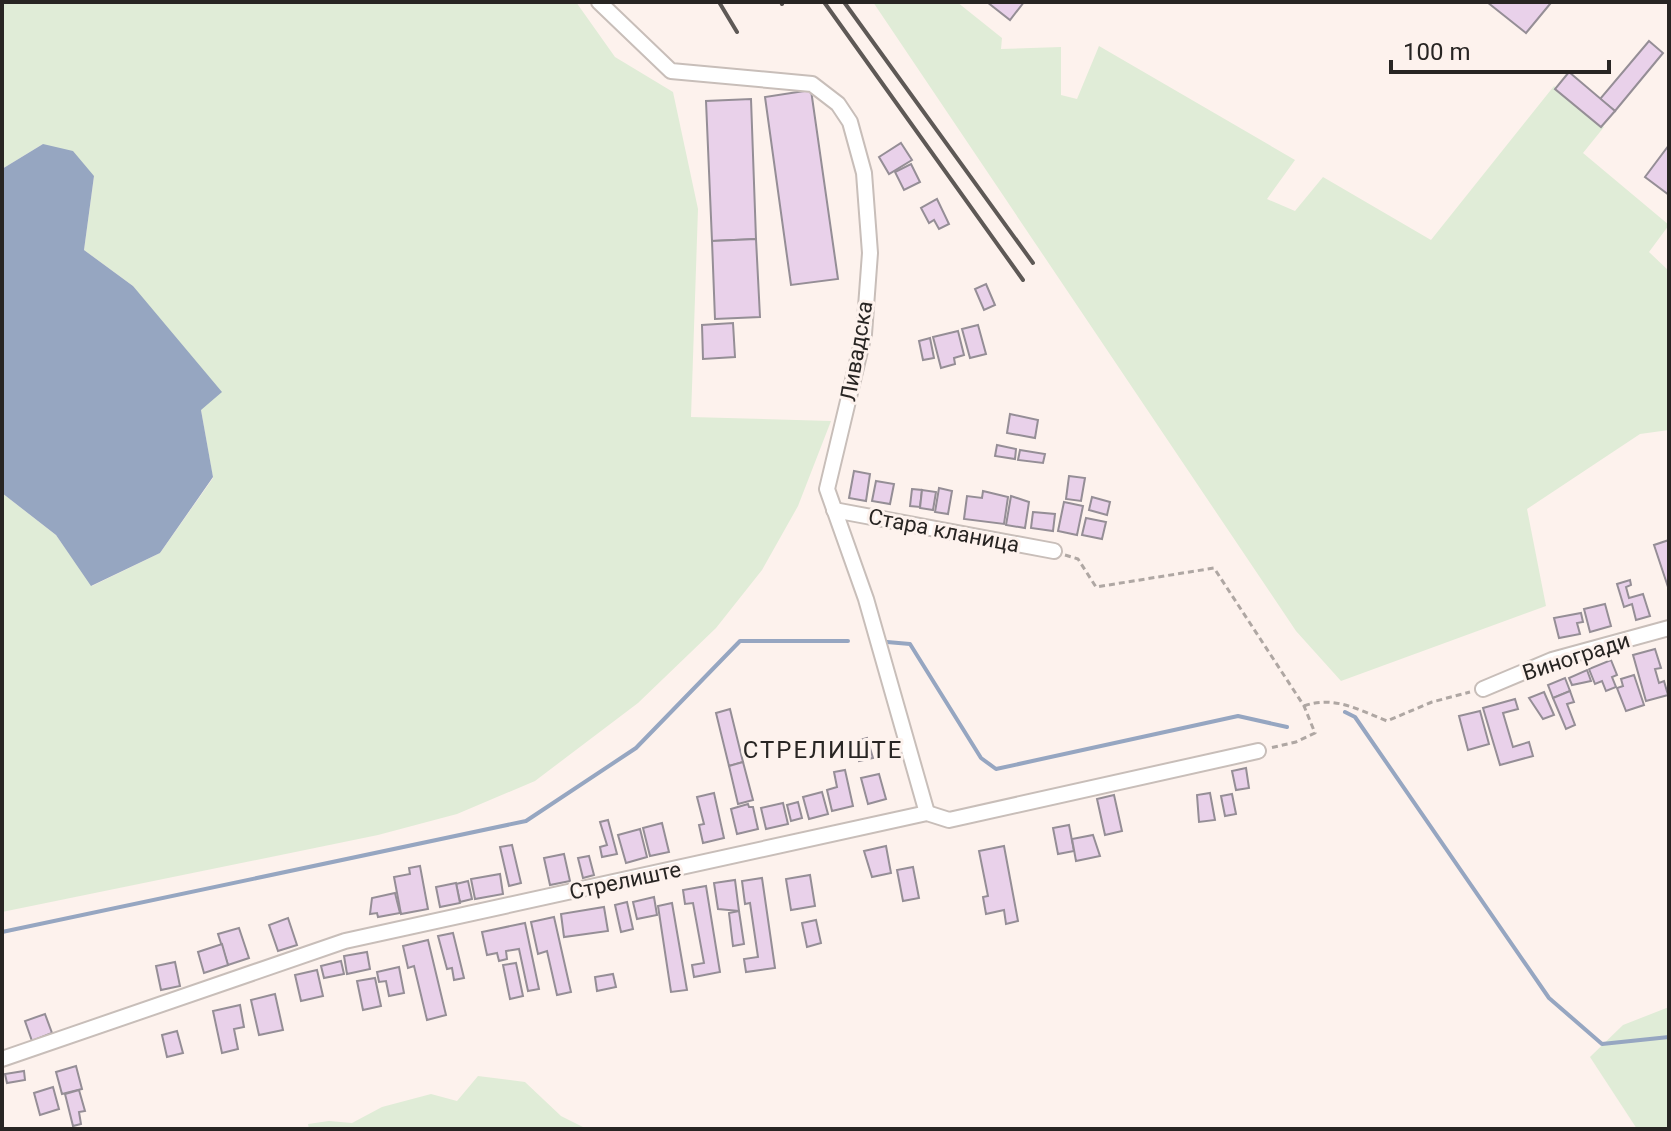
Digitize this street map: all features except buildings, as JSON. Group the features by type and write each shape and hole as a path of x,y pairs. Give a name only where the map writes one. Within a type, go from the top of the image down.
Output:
{"street":[{"name":"Ливадска","path":"599,2 671,71 812,84 838,104 850,122 864,173 870,253 864,334 827,489 866,599 927,813"},
{"name":"Стара кланица","path":"834,510 1054,551"},
{"name":"Виногради","path":"1483,689 1552,660 1669,628"},
{"name":"Стрелиште","path":"2,1059 345,941 927,813 949,820 1258,751"}],"path":[{"path":"1054,551 1078,559 1096,587 1214,568 1304,706 1315,733 1296,742 1258,751"},
{"path":"1304,706 1321,699 1345,704 1387,721 1432,702 1483,689"}],"green space":[{"path":"2,2 576,2 615,57 673,92 698,209 691,417 831,421 798,506 762,570 716,628 638,703 535,781 457,814 378,835 2,912 2,493 56,535 92,586 160,553 213,478 201,410 133,286 84,250 94,176 43,144 2,169"},
{"path":"873,2 957,2 1002,38 1001,49 1061,47 1061,95 1077,99 1099,46 1295,160 1267,199 1295,211 1323,177 1431,240 1554,86 1604,127 1583,153 1669,225 1649,252 1669,271 1669,430 1640,434 1527,509 1546,606 1341,681 1296,631"},
{"path":"1669,1007 1669,1129 1637,1129 1590,1057 1623,1025"},
{"path":"478,1076 525,1082 561,1116 587,1129 309,1129 308,1124 329,1121 352,1123 382,1107 431,1094 457,1101"}],"water":[{"path":"43,144 73,151 94,176 84,250 133,286 222,392 201,410 213,477 160,553 91,586 56,535 2,493 2,169"}],"waterway":[{"path":"2,932 526,821 636,748 740,641 848,641"},
{"path":"887,642 910,644 981,758 996,769 1238,716 1287,727"},
{"path":"1345,712 1355,717 1549,998 1602,1044 1669,1037"}],"railway":[{"path":"719,2 737,32"},
{"path":"824,2 1023,280"},
{"path":"844,2 1033,263"}],"district":[{"name":"СТРЕЛИШТЕ","path":"823,750"}]}
